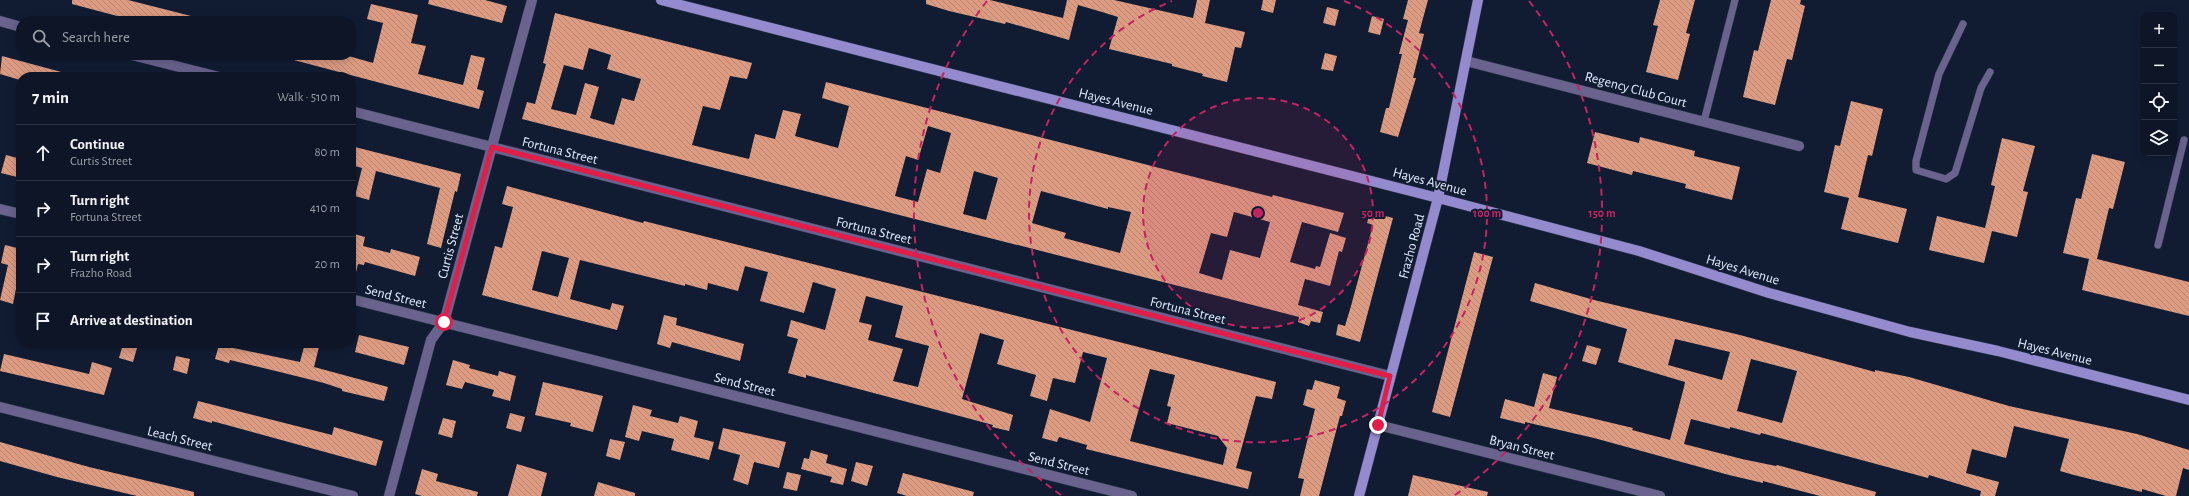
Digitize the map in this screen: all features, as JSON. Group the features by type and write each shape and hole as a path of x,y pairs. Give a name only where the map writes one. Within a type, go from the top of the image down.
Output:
{"street":[{"name":"Curtis Street","path":"388,496 430,340 444,322 532,0"},
{"name":"Hayes Avenue","path":"661,0 1438,198 1639,251 1769,293 1910,332 2005,353 2189,400"},
{"name":"Frazho Road","path":"1359,496 1438,198 1478,0"},
{"path":"0,21 16,25"},
{"path":"152,60 198,72"},
{"name":"Regency Club Court","path":"1466,61 1799,146"},
{"name":"Fortuna Street","path":"356,112 1390,376"},
{"path":"0,209 16,213"},
{"name":"Send Street","path":"356,299 1132,496"},
{"name":"Leach Street","path":"0,406 353,496"},
{"name":"Bryan Street","path":"1378,425 1660,496"}],"lane":[{"path":"1704,121 1735,0"},
{"path":"1963,24 1939,74 1916,161 1916,170 1946,179 1955,173 1981,88 1990,72"},
{"path":"2158,245 2184,140"}],"building":[{"path":"72,0 128,0 191,16 117,16 72,4"},
{"path":"429,0 485,0 507,6 502,23 428,4"},
{"path":"926,0 990,0 1063,18 1067,0 1114,0 1193,18 1197,0 1210,0 1205,23 1245,32 1241,48 1235,47 1227,82 1202,76 1203,74 1172,66 1172,64 1109,49 1118,17 1078,5 1069,40 1006,22 1005,24 949,11 926,4"},
{"path":"1263,0 1276,0 1273,13 1261,10"},
{"path":"1408,0 1428,0 1419,33 1424,34 1413,78 1416,78 1398,137 1380,132 1386,108 1389,108 1402,54 1399,54 1408,20 1403,19"},
{"path":"1660,0 1695,0 1686,33 1690,34 1678,80 1646,72 1658,26 1653,25"},
{"path":"1771,0 1801,0 1800,4 1805,6 1792,60 1787,59 1775,105 1743,97 1754,50 1758,51"},
{"path":"371,4 418,15 411,43 426,46 418,74 463,85 471,55 485,58 477,89 484,91 479,109 356,76 356,72 339,72 294,60 356,60 356,58 373,63 383,23 367,19"},
{"path":"1327,7 1339,10 1335,26 1323,23"},
{"path":"555,13 752,63 747,79 730,76 720,110 703,106 692,145 749,159 755,134 775,139 783,110 801,114 795,136 838,148 849,106 822,98 826,82 1272,197 1273,195 1344,213 1338,232 1302,222 1290,262 1315,269 1316,266 1320,267 1330,233 1346,238 1342,252 1339,251 1330,286 1305,279 1298,305 1323,312 1320,323 1311,321 1309,326 1298,322 1299,317 522,119 527,102 535,104 546,64 543,63","holes":["589,48 611,55 607,69 641,79 634,101 622,98 614,125 590,118 599,87 585,83 576,115 551,109 564,65 583,70","928,126 951,133 940,173 927,169 918,202 895,196 906,156 918,160","974,171 998,178 986,220 963,214","1041,191 1108,209 1108,207 1131,212 1120,253 1064,238 1066,233 1032,223","1234,212 1270,222 1260,258 1230,250 1222,280 1199,273 1211,233 1227,237"]},
{"path":"1372,16 1384,19 1380,35 1368,32"},
{"path":"1325,53 1337,56 1333,71 1321,69"},
{"path":"2,56 61,72 16,72 16,79 0,74"},
{"path":"1851,101 1883,109 1872,156 1868,155 1858,197 1907,209 1898,243 1841,229 1849,198 1824,192 1835,145 1840,146"},
{"path":"1595,132 1639,143 1640,137 1695,151 1694,156 1740,167 1732,200 1685,188 1686,184 1633,171 1632,175 1587,163"},
{"path":"2002,138 2035,146 2023,191 2028,192 2017,237 1992,231 1984,263 1929,250 1937,216 1985,228 1995,186 1991,185"},
{"path":"356,147 461,174 457,192 455,191 441,248 427,244 440,188 376,171 369,200 356,196 362,168 356,166"},
{"path":"2092,154 2125,162 2113,209 2109,208 2097,259 2189,282 2189,316 2082,290 2089,259 2063,253 2076,198 2081,199"},
{"path":"6,155 16,158 16,177 1,173"},
{"path":"507,186 643,223 644,221 1276,382 1272,399 1256,396 1236,468 1252,472 1248,489 1086,449 1087,445 1059,437 1057,442 1042,438 1050,409 1090,422 1107,358 1083,352 1075,383 1053,378 1047,401 1030,396 1036,375 997,364 1004,340 980,333 962,399 1013,415 1009,431 992,427 993,425 806,375 806,378 788,373 798,339 787,336 791,320 825,330 836,289 813,282 804,313 760,301 768,272 745,266 738,291 708,283 707,290 580,260 570,299 610,310 612,303 624,306 617,330 482,295 495,246 502,248 513,207 502,204","holes":["542,251 569,258 558,297 532,290","866,296 903,306 895,337 929,346 918,387 893,381 903,349 868,340 872,325 859,322","1150,369 1175,375 1167,406 1171,407 1167,423 1218,436 1227,448 1223,465 1130,441"]},
{"path":"1370,212 1393,218 1360,342 1336,335 1338,324 1345,326 1351,306 1373,225 1367,223"},
{"path":"356,234 365,237 363,246 390,253 391,249 420,257 415,276 365,262 364,265 358,264 356,272"},
{"path":"5,245 16,248 16,289 13,304 0,300 8,265 1,263"},
{"path":"1474,252 1493,257 1450,417 1432,412"},
{"path":"1535,283 1594,300 1740,335 1875,372 1875,370 1909,377 2009,406 2137,434 2189,450 2189,470 2183,468 2176,496 2166,496 2142,489 2142,492 2074,475 2060,471 2069,439 2014,426 2006,458 1972,449 1966,473 1999,482 1995,496 1980,496 1981,491 1929,475 1928,478 1761,433 1760,435 1730,427 1730,429 1691,419 1684,444 1742,459 1777,465 1876,492 1875,496 1820,496 1763,481 1763,483 1729,475 1594,438 1525,422 1525,424 1500,418 1505,399 1534,407 1543,373 1557,377 1549,408 1633,428 1632,430 1670,440 1684,387 1685,382 1618,362 1627,329 1530,301","holes":["1675,339 1730,352 1722,380 1668,365","1751,359 1797,371 1782,423 1737,411"]},
{"path":"664,315 677,318 676,325 744,344 740,361 672,342 670,348 657,344"},
{"path":"359,335 409,347 404,365 355,352"},
{"path":"1587,345 1601,349 1596,365 1582,361"},
{"path":"122,348 137,348 133,362 119,358"},
{"path":"218,348 233,348 300,362 304,348 319,348 314,367 388,387 384,401 342,391 342,389 324,383 284,373 230,360 229,363 215,359"},
{"path":"4,354 89,374 92,362 112,368 104,395 0,371"},
{"path":"176,356 190,359 187,374 173,370"},
{"path":"453,360 470,365 469,368 498,376 499,371 516,376 510,401 492,396 494,390 465,382 462,389 446,385"},
{"path":"1315,380 1340,387 1337,398 1346,401 1342,416 1340,416 1319,496 1300,496 1304,479 1298,478 1315,409 1303,405 1307,389 1312,390"},
{"path":"543,382 603,396 593,432 570,426 571,423 535,415"},
{"path":"198,401 332,435 334,427 383,441 376,466 212,421 212,423 193,418"},
{"path":"633,405 652,410 650,416 678,423 680,416 698,421 694,437 714,442 709,460 671,450 674,439 642,431 639,441 625,437"},
{"path":"510,413 525,417 521,432 506,428"},
{"path":"443,418 456,421 452,438 438,434"},
{"path":"723,428 786,442 779,468 754,462 748,485 733,480 740,455 718,449"},
{"path":"610,439 625,442 620,460 606,456"},
{"path":"0,442 89,467 194,492 194,496 137,496 57,477 0,461"},
{"path":"811,450 828,455 826,463 847,469 843,485 830,482 832,477 801,469 804,458 809,459"},
{"path":"856,462 873,466 867,486 851,481"},
{"path":"517,464 547,473 541,496 508,496"},
{"path":"422,469 438,474 436,481 478,492 477,496 422,496 415,494"},
{"path":"787,472 801,475 797,491 783,488"},
{"path":"903,473 974,492 973,496 907,496 897,493"},
{"path":"1413,475 1488,492 1487,496 1408,496"},
{"path":"598,482 635,493 635,496 594,496"}],"route":[{"path":"444,322 492,147 1390,376 1378,425"}]}
